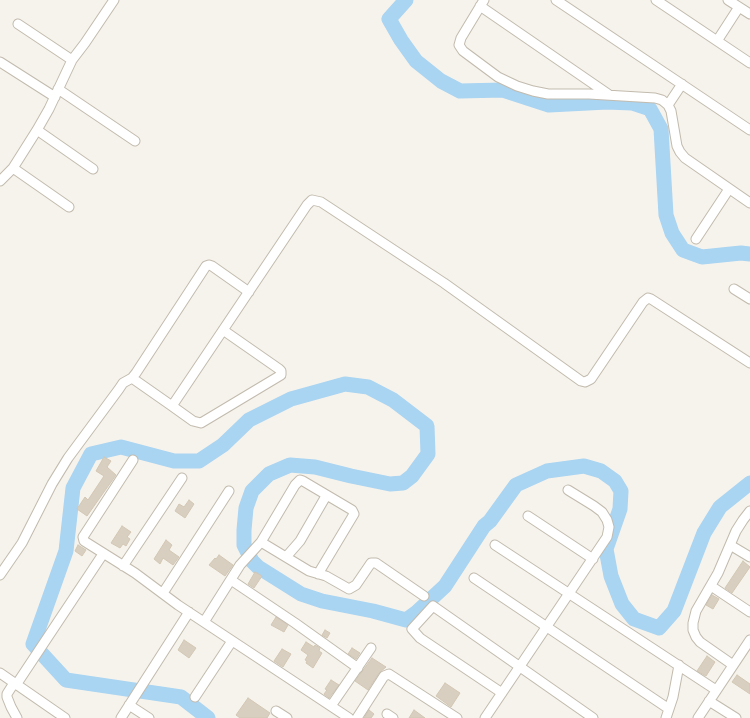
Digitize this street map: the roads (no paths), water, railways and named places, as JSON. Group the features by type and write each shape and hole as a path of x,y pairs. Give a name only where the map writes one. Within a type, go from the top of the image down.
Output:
{"street":[{"path":"0,181 13,168 37,130 72,60 114,0"},
{"path":"556,0 750,130"},
{"path":"656,0 750,63"},
{"path":"728,0 750,14"},
{"path":"609,95 482,3 461,38 459,45 463,51 498,77 517,86 533,91 548,94 609,95 655,98 662,100 671,110 677,146 685,158 750,203"},
{"path":"717,41 739,7"},
{"path":"18,24 72,60"},
{"path":"0,62 56,93 135,141"},
{"path":"668,105 682,84"},
{"path":"37,130 93,169"},
{"path":"13,168 69,207"},
{"path":"696,239 730,189"},
{"path":"172,406 307,205 312,200 321,202 444,283 581,381 585,382 591,379 643,302 648,298 750,363"},
{"path":"0,575 22,542 52,484 68,458 123,383 132,378 206,266 212,266 249,292"},
{"path":"734,289 750,299"},
{"path":"132,378 193,421 201,423 207,421 281,375 281,371 279,369 223,330"},
{"path":"132,460 83,536 84,541 348,718"},
{"path":"123,566 182,478"},
{"path":"204,622 245,559 261,542 298,481 303,480 326,496 352,510 354,514 318,574"},
{"path":"485,718 607,537 609,528 607,520 602,512 568,490"},
{"path":"163,593 229,491"},
{"path":"286,557 300,541 326,496"},
{"path":"733,665 700,642 693,630 693,623 696,611 718,573 736,531 750,511"},
{"path":"528,516 593,559"},
{"path":"261,542 310,571 326,576 345,588 353,588 369,565 373,562 424,596"},
{"path":"495,545 716,690"},
{"path":"730,545 750,557"},
{"path":"17,718 11,707 7,694 33,660 104,554"},
{"path":"474,578 669,709"},
{"path":"231,580 358,668"},
{"path":"711,586 750,612"},
{"path":"502,693 420,638 412,629 433,606 593,718"},
{"path":"121,718 189,612"},
{"path":"698,718 750,640"},
{"path":"195,697 232,641"},
{"path":"331,706 371,648"},
{"path":"666,718 679,665"},
{"path":"0,673 65,718"},
{"path":"358,718 384,676 389,674 457,718"},
{"path":"709,701 736,718"},
{"path":"130,704 149,718"},
{"path":"276,711 287,718"}],"waterway":[{"path":"406,0 389,19 401,40 416,61 441,81 460,91 503,90 549,105 607,102 632,103 650,109 661,129 666,215 672,233 683,250 702,257 741,253 750,254"},
{"path":"208,718 181,697 66,680 33,644 66,551 73,488 91,454 121,447 174,461 199,461 223,445 249,420 291,399 345,384 368,387 393,400 427,426 428,454 412,476 403,483 390,484 315,467 290,465 269,474 252,491 246,508 244,545 252,561 258,567 301,594 322,601 373,611 406,620 445,586 484,526 490,521 516,485 547,471 584,466 601,471 615,481 621,491 620,509 606,549 611,576 622,604 634,619 659,628 674,611 704,533 720,507 750,483"}]}
